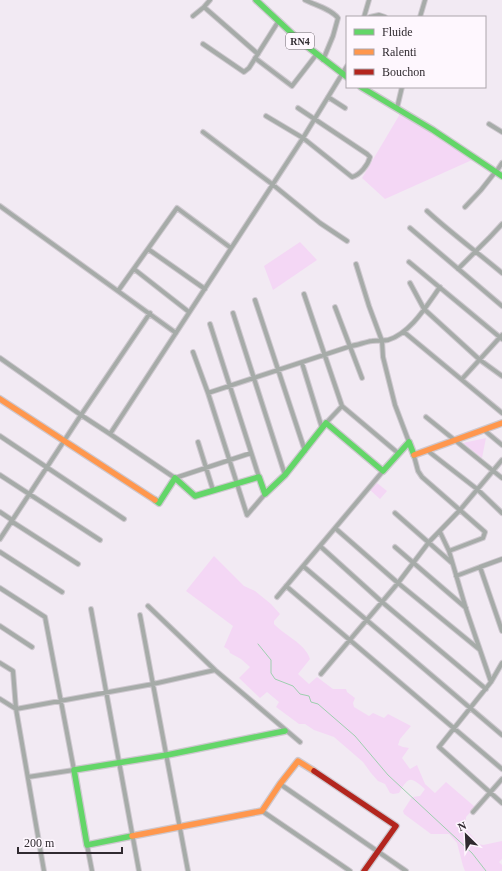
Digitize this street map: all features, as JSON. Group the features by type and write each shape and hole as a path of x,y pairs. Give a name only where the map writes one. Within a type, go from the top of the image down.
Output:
{"main road":[{"name":"RN4","path":"256,0 278,22 323,61 345,75"},
{"path":"363,88 433,130 502,176"},
{"path":"0,399 159,503 175,478 195,496 259,477 265,494 285,475 326,423 383,471 409,442 414,456 502,424"},
{"path":"285,731 167,755 74,770 87,844 262,811 298,760 396,826 364,871"}],"street":[{"path":"193,16 210,0"},
{"path":"305,0 328,11 338,18 323,61"},
{"path":"364,16 369,0"},
{"path":"420,16 425,0"},
{"path":"204,7 292,86 316,55"},
{"path":"203,44 244,72 249,68 278,22"},
{"path":"110,434 303,138 328,97 345,75"},
{"path":"397,109 402,88"},
{"path":"328,97 345,108"},
{"path":"266,116 303,138 352,177 367,165 370,157 367,154 298,108"},
{"path":"489,124 502,132"},
{"path":"202,132 272,184 320,223 347,241"},
{"path":"465,207 481,190 502,163"},
{"path":"0,206 176,333"},
{"path":"118,291 177,208 231,248"},
{"path":"426,211 449,232 502,273"},
{"path":"458,269 467,258 476,252 502,224"},
{"path":"410,228 502,306"},
{"path":"148,249 205,289"},
{"path":"409,262 501,337 462,379"},
{"path":"356,264 382,341 383,357 395,405 409,442"},
{"path":"134,269 190,312"},
{"path":"410,283 424,309 480,360 502,376"},
{"path":"208,393 351,346 394,338 404,332 424,309 440,287"},
{"path":"304,294 342,406 398,453"},
{"path":"255,300 305,451"},
{"path":"335,307 362,378"},
{"path":"0,539 63,441 150,313"},
{"path":"234,313 285,475"},
{"path":"210,324 259,477"},
{"path":"404,332 502,414"},
{"path":"193,352 208,393 246,515 265,494"},
{"path":"0,358 175,478 251,453"},
{"path":"302,363 322,429"},
{"path":"326,423 342,406"},
{"path":"426,417 502,478"},
{"path":"484,430 502,445"},
{"path":"0,436 124,519"},
{"path":"198,442 213,490"},
{"path":"428,451 477,490 502,513"},
{"path":"414,456 418,471 422,477 483,529 485,535 483,538 449,551"},
{"path":"321,674 398,583 429,542 460,510 502,460"},
{"path":"277,597 383,471"},
{"path":"0,475 100,540"},
{"path":"0,512 78,564"},
{"path":"395,513 452,564"},
{"path":"335,528 398,583 480,650"},
{"path":"440,532 449,551 466,609 491,682"},
{"path":"320,546 382,602 486,689"},
{"path":"395,547 466,609"},
{"path":"0,552 62,592"},
{"path":"456,576 502,558"},
{"path":"303,566 502,735"},
{"path":"480,567 502,632"},
{"path":"286,586 502,769"},
{"path":"0,588 45,617 74,770 28,777"},
{"path":"148,606 215,670 285,731 300,742"},
{"path":"91,609 132,835 140,871"},
{"path":"140,615 188,871"},
{"path":"0,626 32,647"},
{"path":"0,663 13,672 16,709 44,871"},
{"path":"502,663 486,689 439,747 502,803"},
{"path":"0,699 16,709 153,684 215,670"},
{"path":"473,812 502,779"},
{"path":"280,784 406,871"},
{"path":"262,811 350,871"},
{"path":"87,844 92,871"}],"shaded area":[{"path":"400,114 472,160 385,199 362,178"},
{"path":"300,242 317,260 273,290 264,266"},
{"path":"486,438 482,458 463,443"},
{"path":"377,483 387,491 380,499 370,490"},
{"path":"214,556 244,586 255,591 271,604 280,614 274,621 274,624 299,644 308,654 310,659 298,674 309,684 317,677 333,689 346,689 347,692 355,698 353,703 354,707 369,716 373,713 384,718 388,714 411,726 400,739 398,745 409,748 402,758 410,769 417,765 425,784 435,793 446,782 475,807 466,817 465,828 479,844 483,845 502,841 502,859 499,862 502,865 502,871 465,871 457,843 449,834 431,834 404,814 403,811 412,797 420,796 425,789 413,780 410,780 405,783 399,793 390,793 385,784 378,781 363,762 334,737 314,730 305,724 299,724 276,707 279,702 267,692 260,698 239,678 250,667 224,647 233,626 186,591"}],"waterway":[{"path":"258,644 271,660 271,673 275,679 293,686 300,694 309,696 311,702 318,704 355,736 388,775 472,853 486,871"}],"traffic: fast":[{"path":"256,0 300,41 346,76"},
{"path":"363,88 433,130 502,176"},
{"path":"155,500 159,503 175,478 195,496 259,477 265,494 285,475 326,423 383,471 409,442 414,455"},
{"path":"132,836 87,845 74,770 167,755 285,731"}],"traffic: slow":[{"path":"0,399 155,500"},
{"path":"414,455 502,423"},
{"path":"132,836 262,811 298,761 314,771"}],"traffic: jam":[{"path":"314,771 396,826 364,871"}]}
